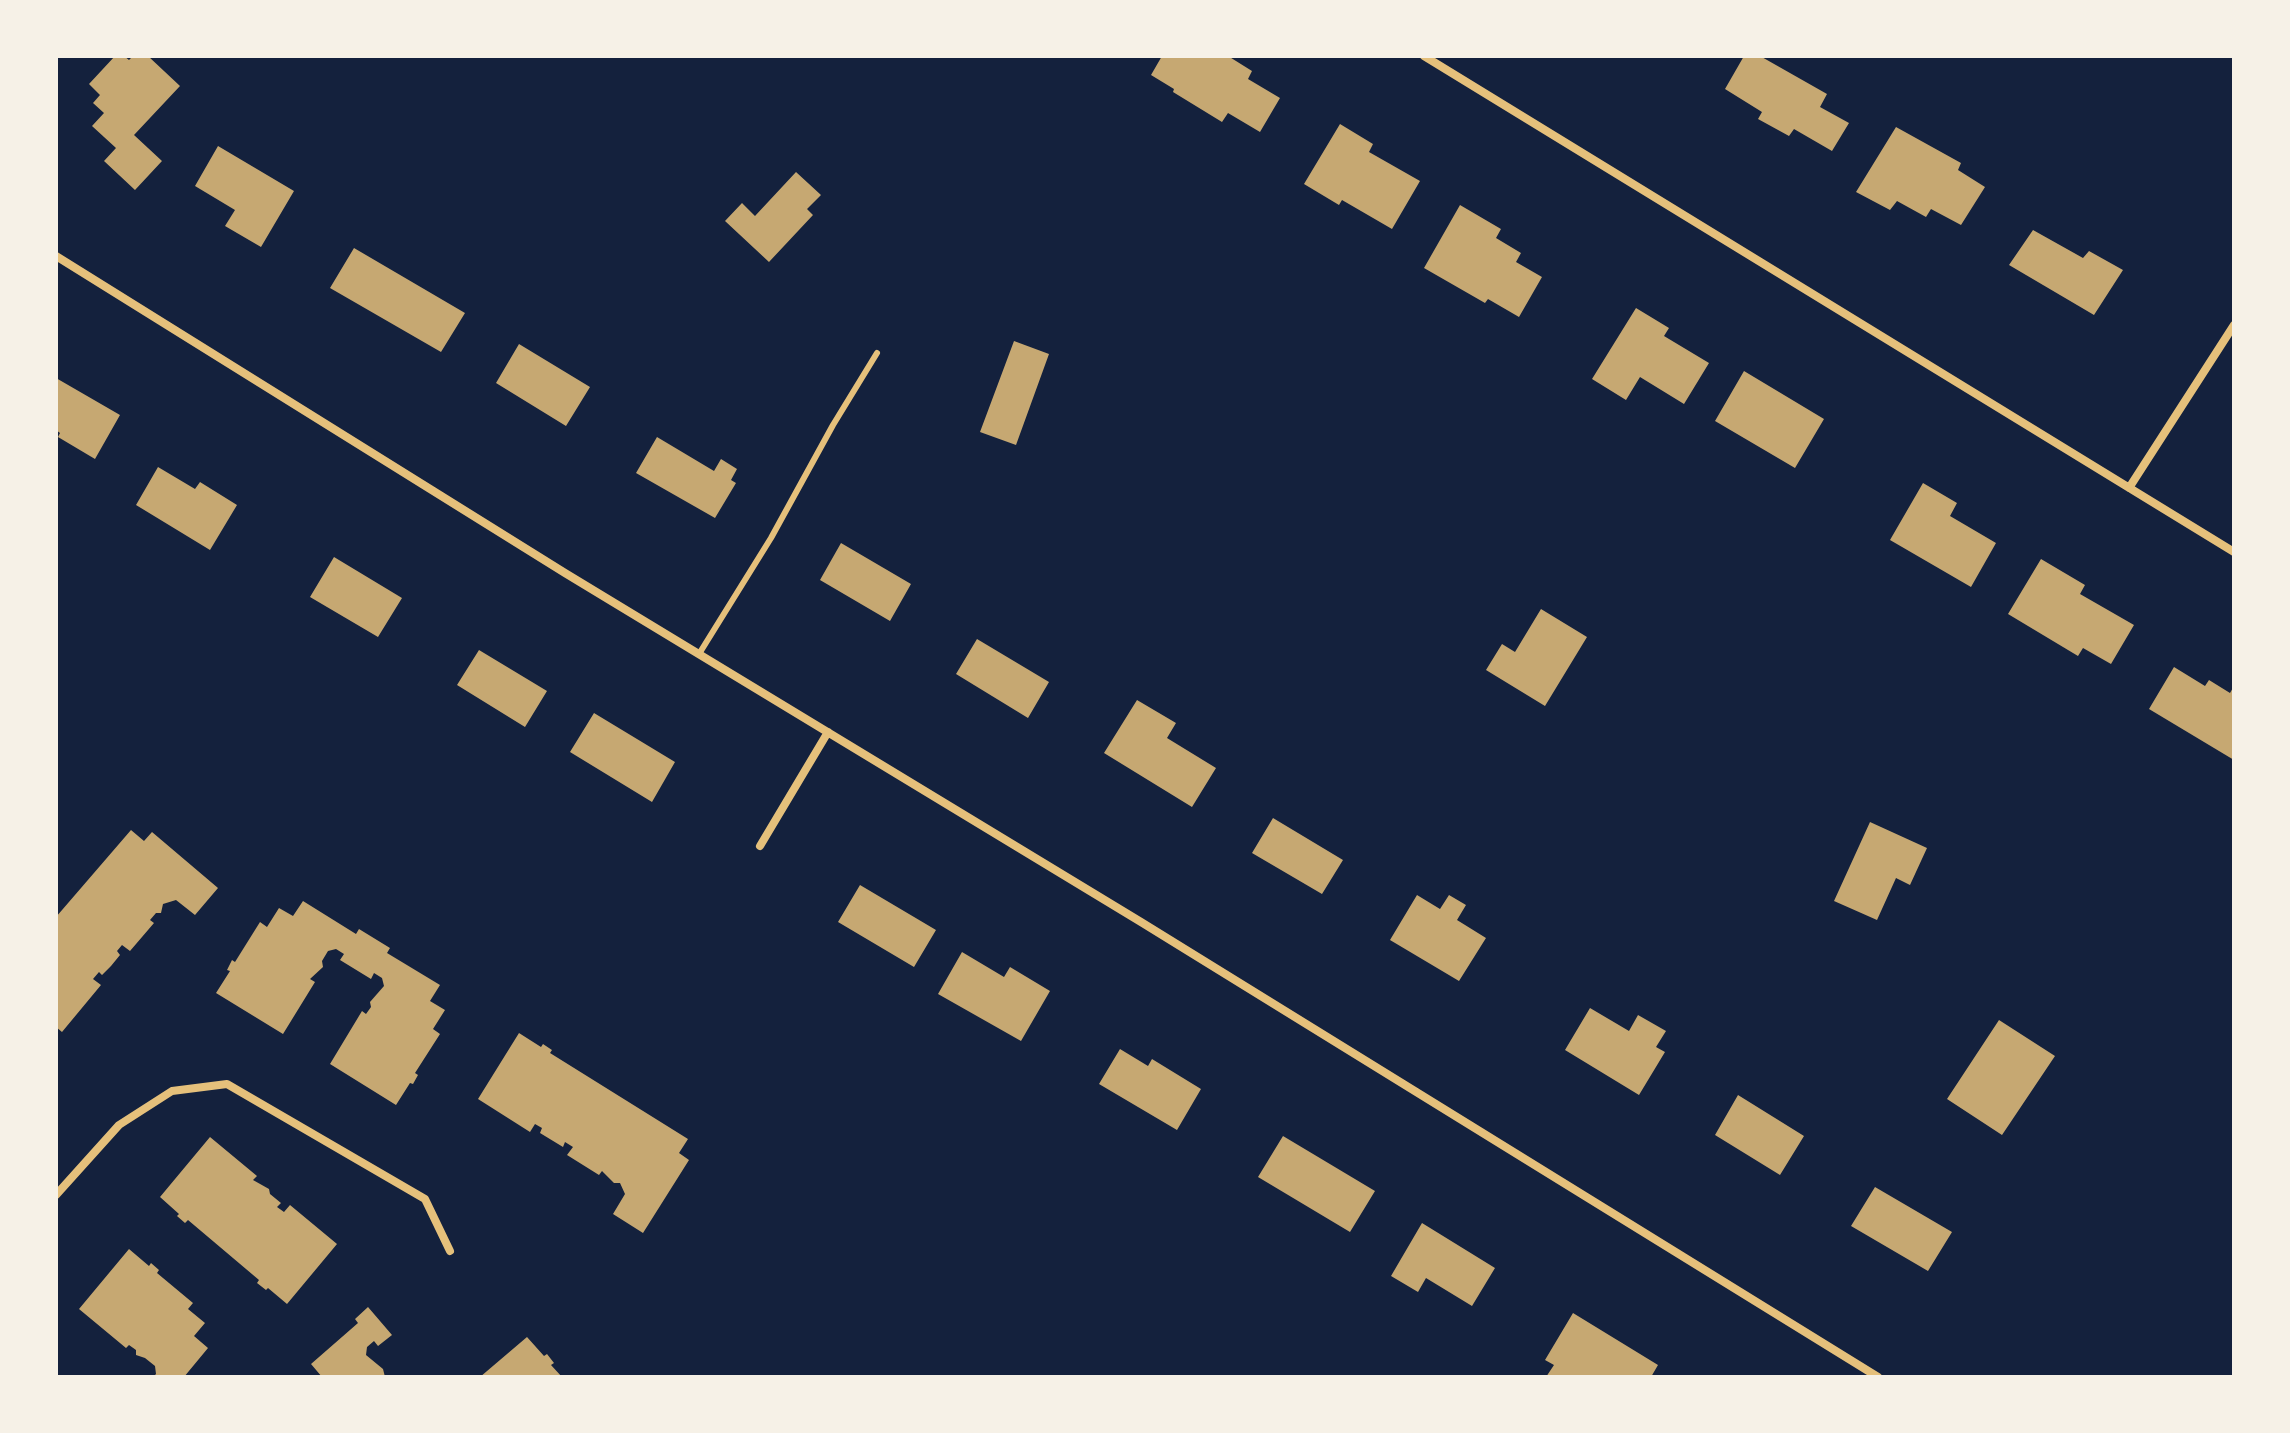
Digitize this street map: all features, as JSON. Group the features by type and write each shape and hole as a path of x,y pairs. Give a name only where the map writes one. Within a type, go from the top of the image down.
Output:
{"street":[{"path":"1424,56 2234,552"},
{"path":"56,256 1878,1377"},
{"path":"2129,488 2234,325"},
{"path":"760,846 828,732"},
{"path":"56,1195 119,1125 172,1091 227,1084 425,1199 450,1251"}],"lane":[{"path":"699,654 771,538 877,353"}],"building":[{"path":"115,56 124,56 129,60 133,56 148,56 180,86 134,135 162,161 135,190 104,161 116,148 92,126 104,113 93,103 100,95 89,84"},
{"path":"1162,56 1228,56 1252,71 1248,79 1280,98 1260,132 1228,113 1222,122 1151,75"},
{"path":"1744,56 1760,56 1827,94 1820,107 1849,123 1832,151 1794,129 1789,136 1758,119 1762,112 1725,89"},
{"path":"1340,124 1373,144 1369,152 1420,181 1392,229 1342,200 1339,205 1304,184"},
{"path":"1896,127 1961,163 1958,170 1985,187 1961,225 1931,209 1926,217 1897,201 1890,210 1856,192"},
{"path":"218,146 294,191 261,247 225,226 235,210 195,186"},
{"path":"796,172 821,195 807,209 813,215 769,262 725,221 742,203 755,216"},
{"path":"1460,205 1501,229 1496,238 1521,253 1516,262 1542,277 1519,317 1488,299 1485,303 1424,268"},
{"path":"2033,230 2083,258 2089,251 2123,270 2094,315 2009,265"},
{"path":"354,248 465,313 441,352 330,288"},
{"path":"1636,308 1669,328 1664,336 1709,363 1684,404 1640,377 1626,400 1592,379"},
{"path":"1014,341 1049,354 1016,445 980,432"},
{"path":"519,344 590,387 566,426 496,383"},
{"path":"1744,371 1824,419 1795,468 1715,421"},
{"path":"56,378 120,415 95,459 58,437"},
{"path":"657,437 714,471 721,459 737,469 731,480 736,483 715,518 636,473"},
{"path":"158,467 195,489 200,482 237,505 210,550 136,505"},
{"path":"1923,483 1957,503 1950,516 1996,543 1971,587 1890,540"},
{"path":"841,543 911,584 890,621 820,580"},
{"path":"334,557 402,598 378,637 310,597"},
{"path":"2041,559 2085,585 2080,594 2134,625 2111,664 2083,648 2078,656 2008,614"},
{"path":"1541,609 1587,637 1545,706 1486,670 1502,644 1515,652"},
{"path":"977,639 1049,682 1028,718 956,674"},
{"path":"479,650 547,691 525,727 457,685"},
{"path":"2174,667 2205,686 2209,680 2230,693 2234,686 2234,760 2149,709"},
{"path":"1137,700 1176,723 1167,738 1216,768 1192,807 1104,753"},
{"path":"594,713 675,762 652,802 570,752"},
{"path":"1273,818 1343,860 1322,894 1252,853"},
{"path":"1870,822 1927,848 1910,885 1896,878 1877,920 1834,901"},
{"path":"131,830 144,841 152,832 218,888 195,915 176,900 163,904 161,913 156,913 150,920 154,923 130,951 122,945 117,951 120,955 111,966 93,979 101,985 62,1032 56,1027 56,917"},
{"path":"860,885 936,930 914,967 838,922"},
{"path":"1417,895 1440,909 1449,895 1466,905 1457,920 1486,938 1459,981 1390,940"},
{"path":"303,901 356,934 359,929 390,948 387,953 440,985 430,1001 445,1010 433,1029 440,1034 415,1073 418,1075 413,1084 410,1083 396,1105 330,1064 362,1011 366,1014 371,1007 370,1002 384,986 382,978 374,973 371,979 340,960 344,954 336,949 328,951 322,961 323,967 310,979 315,982 283,1034 216,993 230,971 227,970 232,960 235,962 260,922 267,927 279,908 293,916"},
{"path":"962,952 1004,977 1010,967 1050,991 1021,1041 938,994"},
{"path":"1590,1008 1629,1031 1638,1015 1666,1031 1656,1047 1665,1052 1639,1095 1565,1050"},
{"path":"1999,1020 2055,1056 2002,1135 1947,1099"},
{"path":"519,1033 541,1047 543,1044 552,1050 550,1053 688,1139 679,1153 689,1160 643,1233 613,1214 625,1194 620,1183 614,1183 602,1171 599,1175 567,1155 573,1147 565,1142 563,1147 540,1133 542,1128 535,1124 530,1132 478,1099"},
{"path":"1120,1049 1148,1066 1152,1059 1201,1089 1177,1130 1099,1084"},
{"path":"1738,1095 1804,1136 1780,1175 1715,1135"},
{"path":"1283,1136 1375,1191 1350,1232 1258,1177"},
{"path":"210,1137 257,1176 253,1180 269,1189 270,1194 281,1203 277,1207 284,1212 290,1205 337,1244 287,1304 257,1283 259,1280 188,1220 185,1223 160,1197"},
{"path":"1875,1187 1952,1232 1928,1271 1851,1226"},
{"path":"1422,1223 1495,1268 1472,1306 1426,1278 1418,1292 1391,1276"},
{"path":"129,1249 149,1266 151,1263 159,1270 157,1273 193,1303 188,1309 205,1323 194,1336 208,1348 184,1377 153,1377 156,1374 155,1366 136,1355 136,1350 129,1345 126,1348 79,1309"},
{"path":"368,1307 392,1335 378,1346 374,1341 367,1347 366,1355 383,1369 385,1377 322,1377 311,1364 358,1323 355,1319"},
{"path":"1573,1313 1658,1365 1651,1377 1546,1377 1554,1365 1545,1360"},
{"path":"527,1337 544,1356 547,1354 554,1363 551,1365 562,1377 480,1377"}]}
